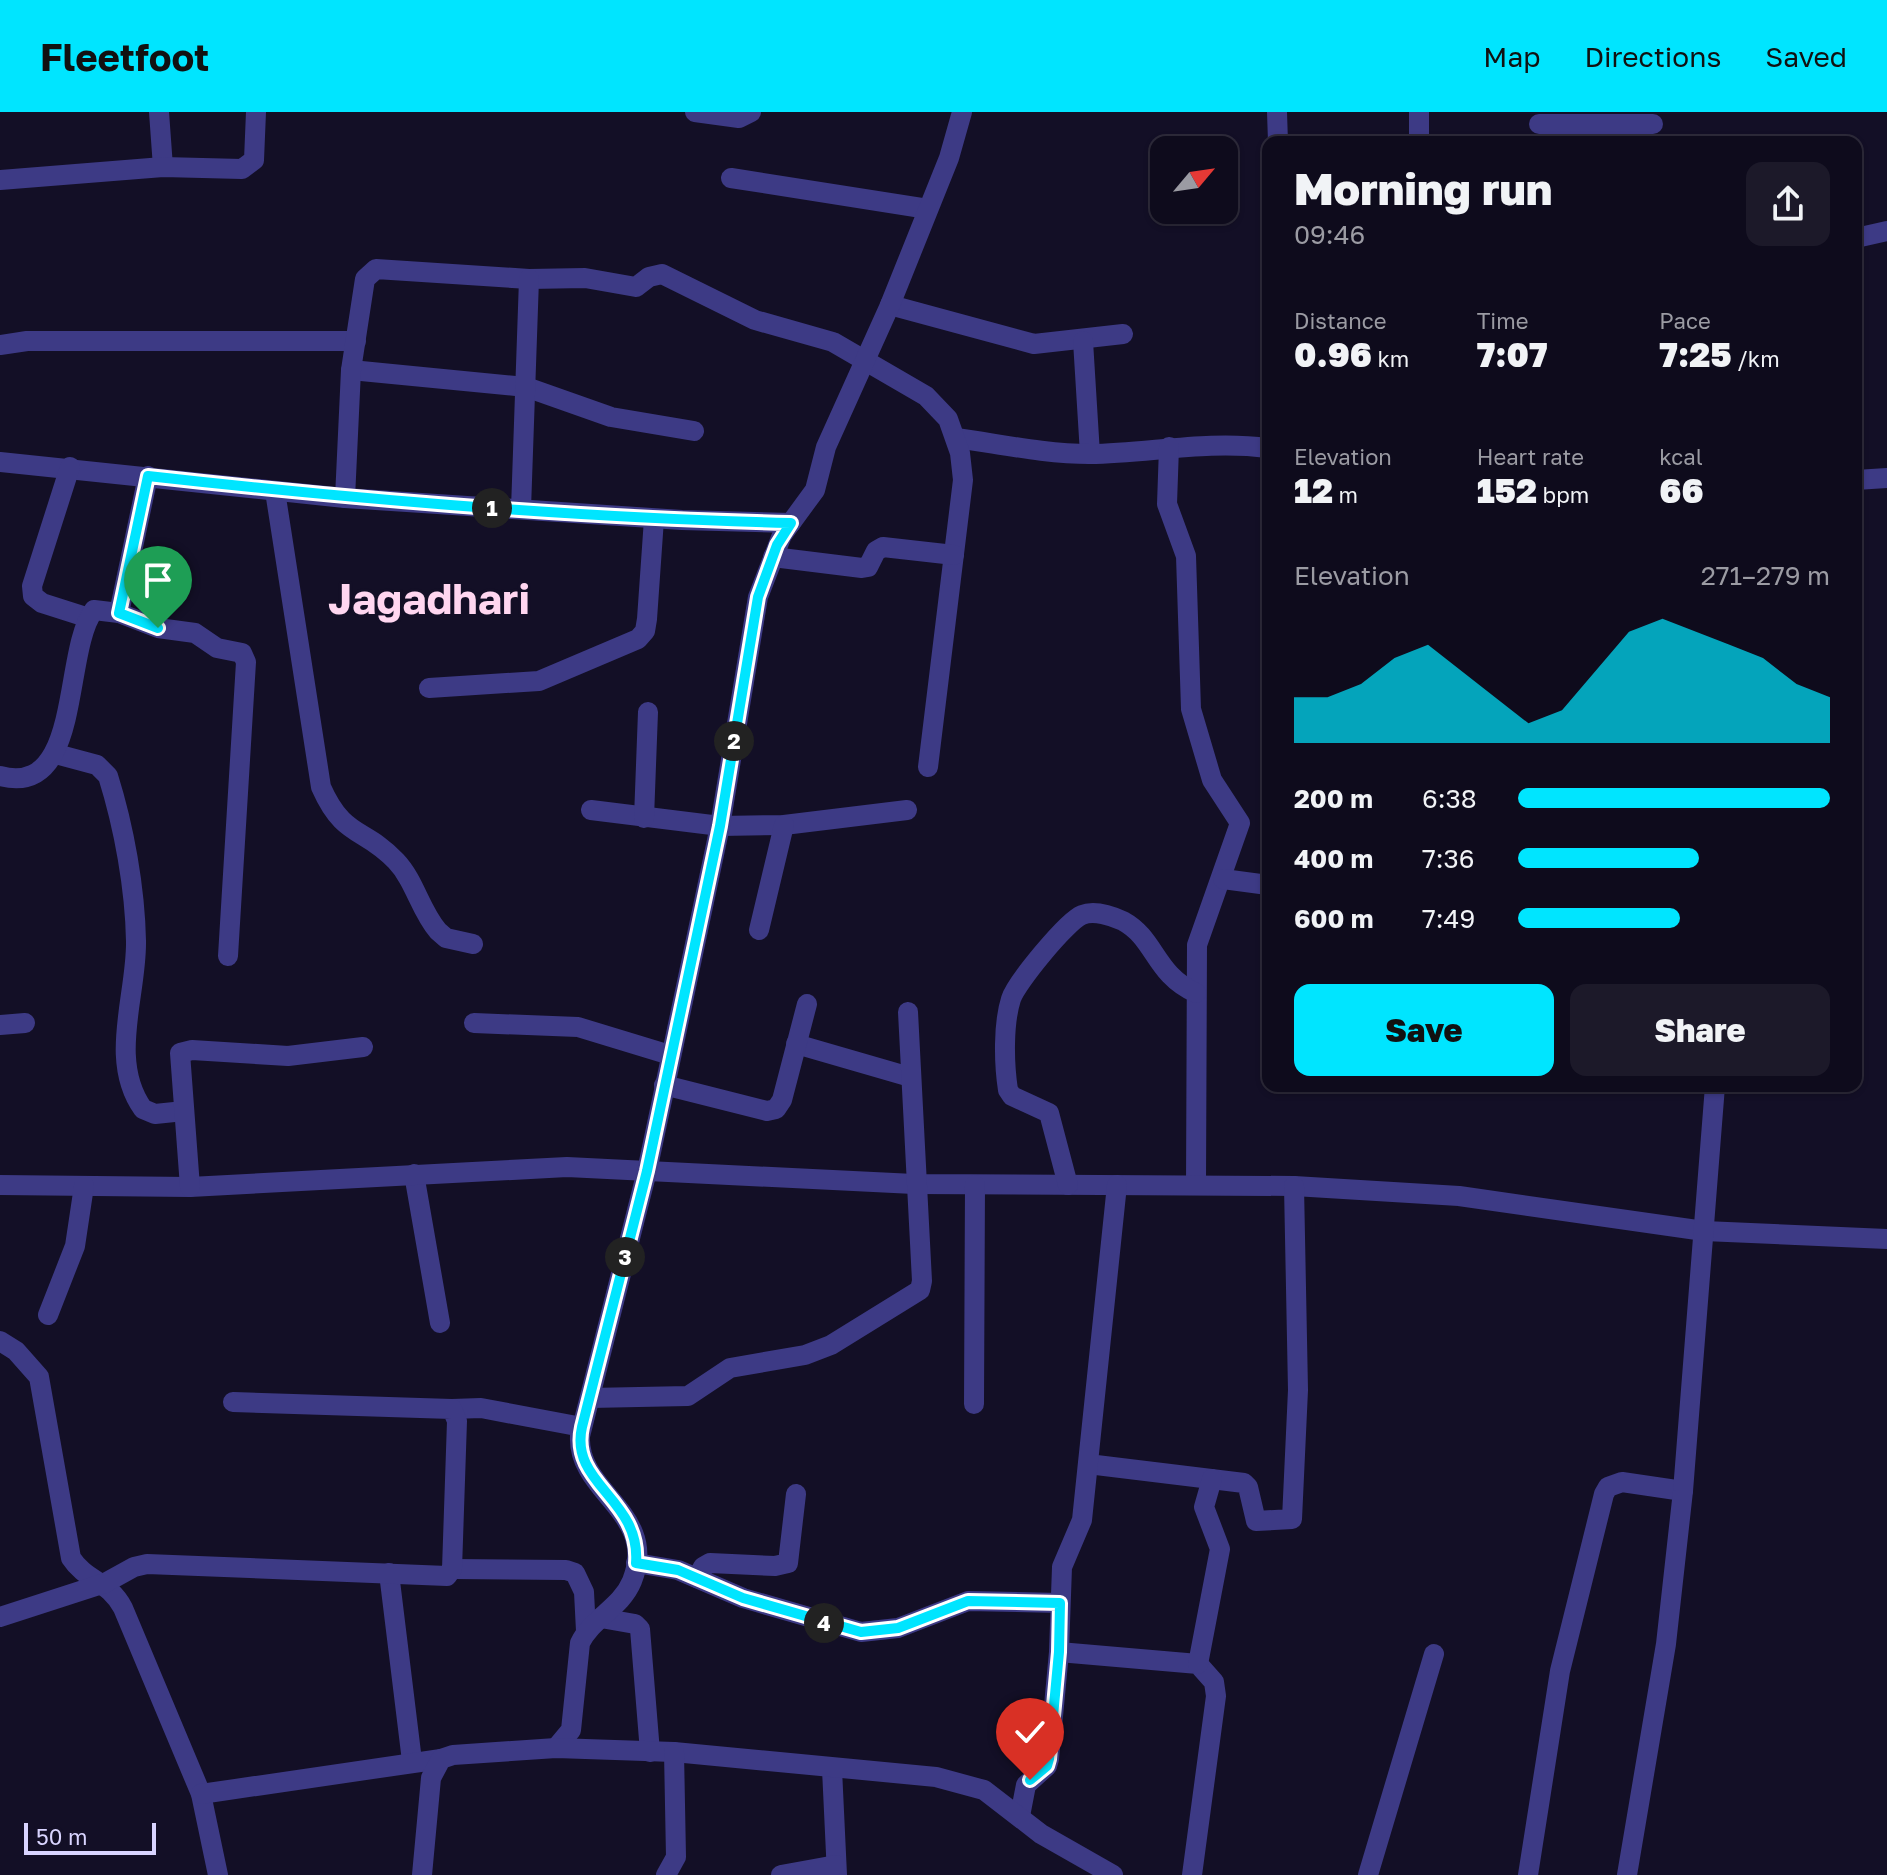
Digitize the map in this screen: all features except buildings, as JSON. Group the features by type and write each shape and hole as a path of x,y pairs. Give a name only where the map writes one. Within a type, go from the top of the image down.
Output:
{"street":[{"path":"159,112 163,167"},
{"path":"0,180 163,167 248,168 254,160 256,112"},
{"path":"695,112 739,118 751,112"},
{"path":"556,1748 571,1730 576,1659 593,1624 623,1598 636,1563 633,1532 627,1518 591,1475 579,1451 582,1427 647,1171 720,826 758,597 773,557 791,523 815,490 826,447 890,305 962,112"},
{"path":"1277,112 1278,136"},
{"path":"1419,112 1419,136"},
{"path":"1539,126 1654,126"},
{"path":"731,178 928,209"},
{"path":"1862,237 1887,231"},
{"path":"345,498 351,370 365,279 376,269 529,279 585,278 636,287 656,274 670,276 755,320 817,336 926,396 948,419 956,438 963,480 928,767"},
{"path":"521,509 529,279"},
{"path":"890,305 1034,344 1083,341 1123,334"},
{"path":"0,345 27,341 356,341"},
{"path":"1083,341 1090,454"},
{"path":"351,370 526,387 611,417 694,431"},
{"path":"956,438 1043,451 1090,454 1228,443 1262,447"},
{"path":"1169,447 1167,504 1186,556 1191,709 1212,780 1240,823 1223,879 1197,945 1196,1185"},
{"path":"0,462 345,498 654,519 791,523"},
{"path":"70,467 32,586 33,596 42,603 89,618"},
{"path":"119,613 148,476"},
{"path":"1862,480 1887,478"},
{"path":"275,491 321,787 336,816 345,826 396,861 438,931 446,938 473,944"},
{"path":"429,688 539,681 638,639 645,631 647,619 654,519"},
{"path":"773,557 862,568 868,567 876,551 883,547 954,555"},
{"path":"0,776 15,780 27,777 56,754 89,618 99,608 152,627 195,633 217,648 237,651 245,657 228,956"},
{"path":"644,818 648,712"},
{"path":"56,754 97,765 108,776 128,870 136,938 135,975 125,1023 132,1088 143,1109 155,1114 184,1111"},
{"path":"591,810 720,826 784,825 907,810"},
{"path":"759,930 784,825"},
{"path":"1223,879 1262,884"},
{"path":"1068,1185 1049,1113 1012,1096 1008,1090 1009,1009 1016,987 1075,919 1090,913 1122,920 1132,928 1169,977 1196,993"},
{"path":"664,1085 767,1111 776,1109 807,1004"},
{"path":"590,1398 688,1396 730,1368 820,1351 920,1290 908,1012"},
{"path":"0,1025 25,1023"},
{"path":"474,1023 578,1027 670,1055"},
{"path":"796,1044 910,1077"},
{"path":"190,1187 180,1053 185,1050 288,1056 363,1047"},
{"path":"1627,1875 1666,1644 1683,1491 1715,1092"},
{"path":"0,1185 190,1187 567,1167 914,1184 1294,1186 1459,1196 1704,1231 1887,1239"},
{"path":"414,1174 440,1323"},
{"path":"974,1404 975,1185"},
{"path":"1020,1816 1026,1785 1047,1766 1049,1759 1059,1652 1062,1567 1082,1520 1117,1185"},
{"path":"48,1315 72,1254 84,1186"},
{"path":"1088,1464 1244,1483 1256,1521 1284,1522 1294,1516 1298,1390 1294,1186"},
{"path":"0,1341 16,1351 39,1377 71,1558 84,1573 105,1583 123,1608 201,1794 218,1875"},
{"path":"233,1402 481,1408 582,1427"},
{"path":"0,1617 105,1583 134,1567 147,1564 447,1576 452,1569 457,1421 452,1409"},
{"path":"1198,1664 1220,1549 1204,1507 1212,1479"},
{"path":"1528,1875 1557,1686 1604,1494 1608,1487 1622,1482 1683,1491"},
{"path":"697,1578 703,1567 710,1563 775,1566 788,1563 796,1494"},
{"path":"636,1563 697,1578 743,1598 861,1632 898,1628 968,1601 1060,1603"},
{"path":"452,1569 566,1570 575,1573 593,1624"},
{"path":"389,1573 412,1761"},
{"path":"593,1624 635,1624 640,1629 650,1752"},
{"path":"1059,1652 1198,1664 1214,1682 1216,1696 1192,1875"},
{"path":"1368,1875 1434,1654"},
{"path":"201,1794 412,1761 556,1748 674,1752 936,1777 966,1784 984,1790 1041,1834 1113,1875"},
{"path":"666,1875 676,1857 674,1752"},
{"path":"422,1875 431,1778 441,1759"},
{"path":"781,1875 836,1870 832,1769"}],"district":[{"name":"Jagadhari","path":"429,598"}],"route":[{"path":"158,628 119,613 148,476 345,498 454,506 682,520 791,523 777,545 758,597 720,826 647,1171 582,1427 579,1451 591,1475 627,1518 633,1532 636,1563 678,1570 743,1598 861,1632 898,1628 968,1601 1060,1603 1059,1652 1049,1759 1047,1766 1030,1780"}]}
